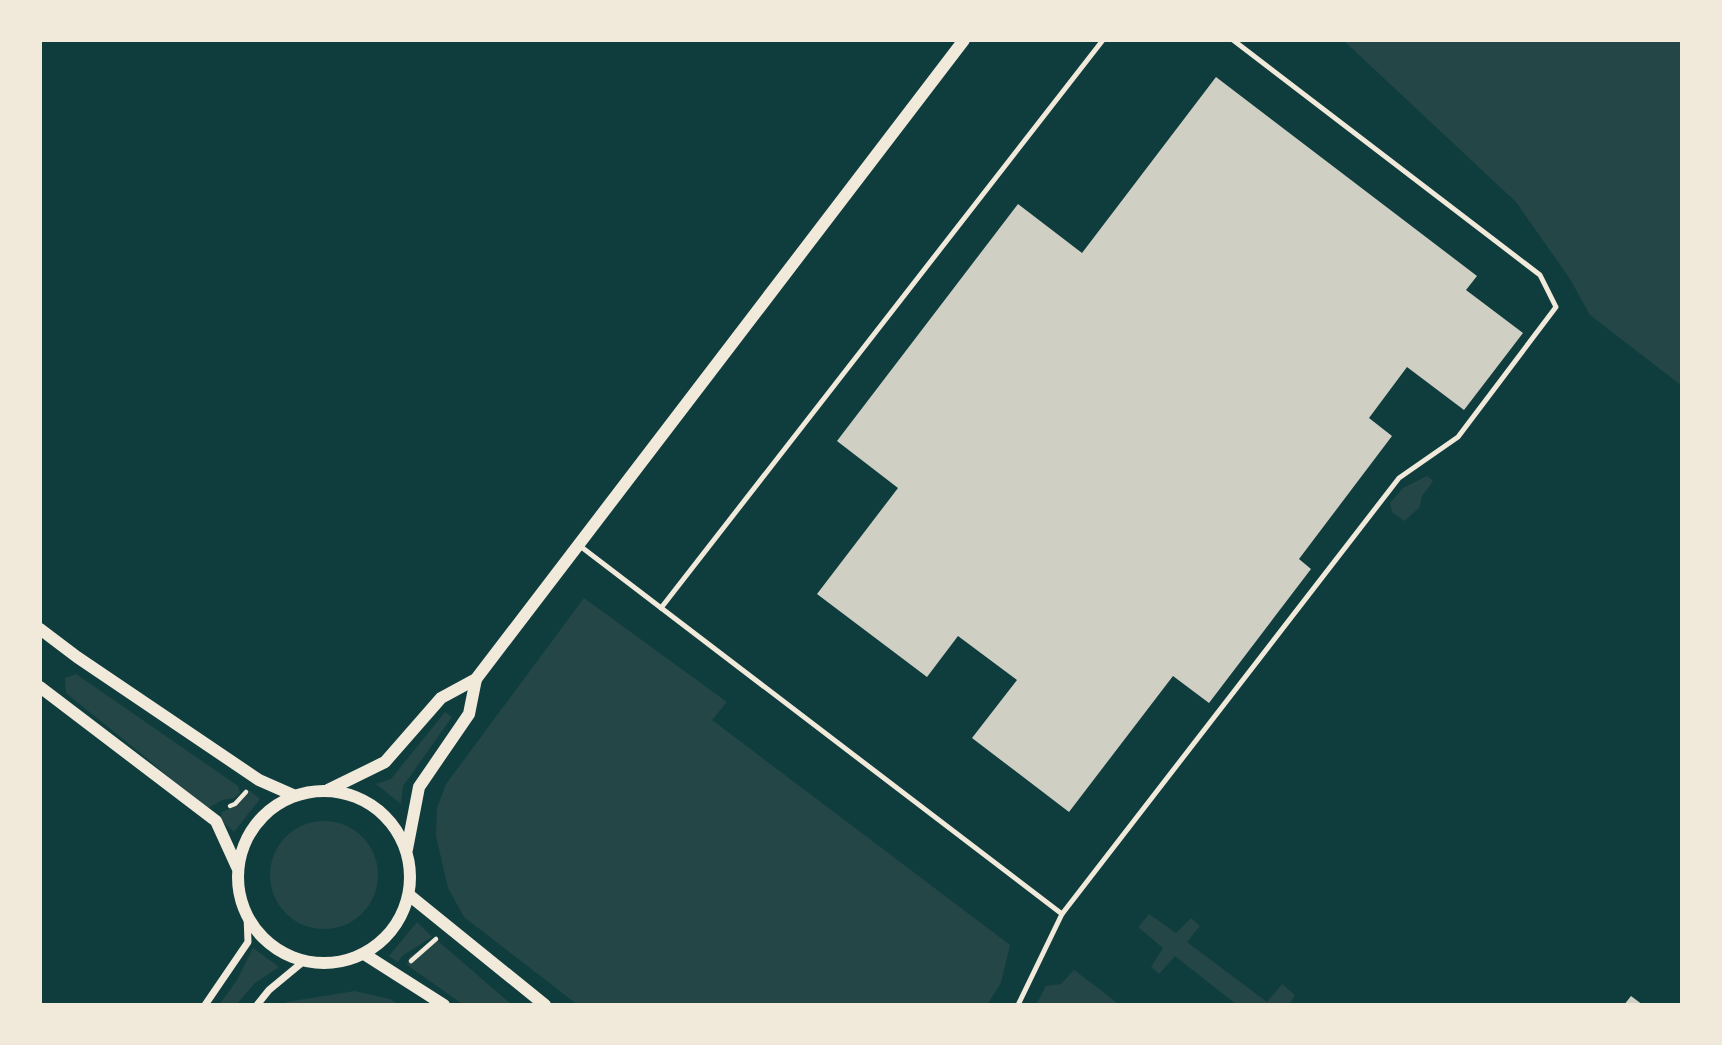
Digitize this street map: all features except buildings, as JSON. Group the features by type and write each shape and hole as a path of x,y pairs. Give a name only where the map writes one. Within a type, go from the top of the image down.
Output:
{"street":[{"path":"237,867 246,837 266,811 293,795 328,790 385,762 441,698 476,679 964,40"},
{"path":"40,629 259,780 293,795"},
{"path":"407,849 419,787 469,714 476,679"},
{"path":"40,687 216,821 237,867 239,895 247,915 263,939 282,953 304,961 324,964 345,961 364,954 385,939 400,918 409,894 411,872 407,849 394,826 376,807 354,795 328,790"},
{"path":"409,894 545,1005"},
{"path":"205,1005 248,942 247,915"},
{"path":"364,954 444,1005"},
{"path":"257,1005 269,990 304,961"}],"lane":[{"path":"661,608 1103,40"},
{"path":"1018,1005 1062,914 1399,478 1458,438 1556,307 1540,275 1233,40"},
{"path":"577,544 1062,914"}],"path":[{"path":"226,808 235,804 247,791"},
{"path":"410,962 437,938"}],"shaded area":[{"path":"1343,40 1682,40 1682,386 1590,315 1570,279 1516,202"},
{"path":"1427,476 1433,481 1422,496 1419,508 1404,521 1392,512 1390,503 1403,488"},
{"path":"584,598 727,702 712,720 1010,945 1001,983 987,1005 578,1005 464,917 448,888 436,836 437,808 446,784"},
{"path":"76,674 238,786 240,793 207,809 66,693 65,678"},
{"path":"445,712 452,717 403,786 401,804 376,784 391,779"},
{"path":"249,790 260,799 234,832 220,819 222,812 233,807"},
{"path":"324,821 345,825 362,837 374,854 378,875 374,896 362,913 345,925 324,929 303,925 286,913 274,896 270,875 274,854 286,837 303,825"},
{"path":"1149,914 1176,933 1191,918 1200,926 1187,942 1267,1002 1282,984 1295,995 1289,1005 1237,1005 1175,956 1159,974 1151,967 1163,948 1138,927"},
{"path":"417,922 432,937 402,956 398,962 389,956"},
{"path":"438,941 512,1005 464,1005 407,965 410,956"},
{"path":"253,948 279,967 255,983 236,1005 219,1005 237,980"},
{"path":"1074,970 1120,1005 1036,1005 1046,986 1061,984"},
{"path":"355,991 390,999 398,1005 284,1005 287,1002"}]}
